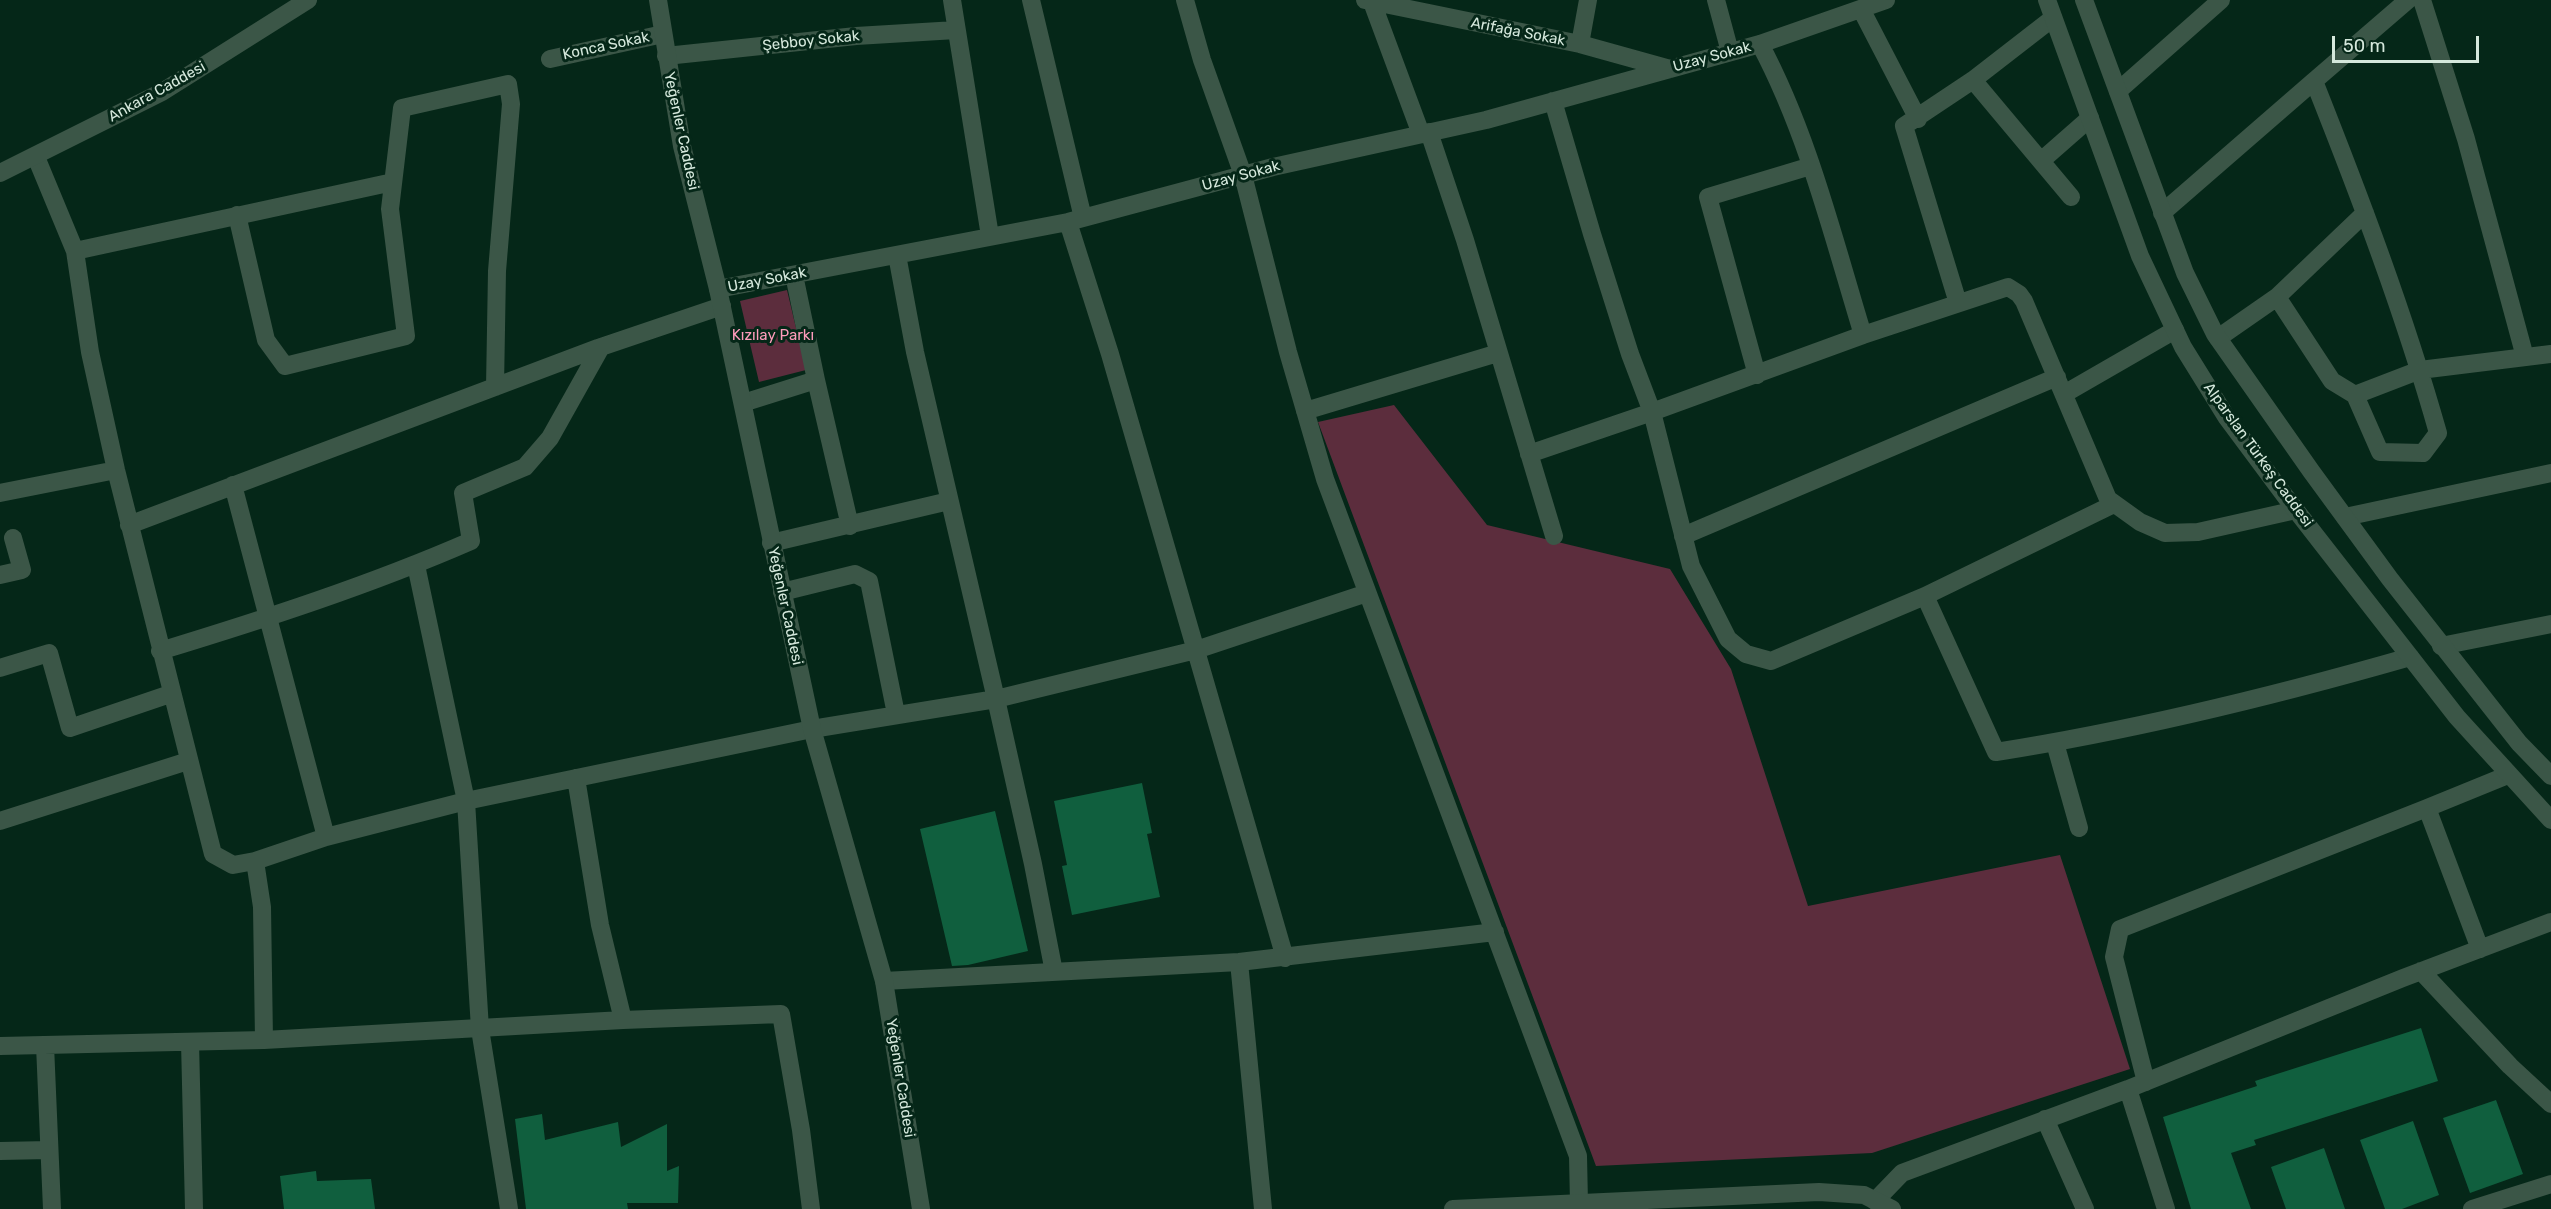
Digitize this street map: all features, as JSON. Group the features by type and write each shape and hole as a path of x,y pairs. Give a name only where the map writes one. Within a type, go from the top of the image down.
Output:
{"street":[{"name":"Ankara Caddesi","path":"0,173 162,92 308,0"},
{"name":"Yeğenler Caddesi","path":"658,0 682,146 720,297 812,729 884,981 921,1209"},
{"path":"952,0 990,236"},
{"path":"1031,0 1076,220 1110,354 1285,958"},
{"path":"1185,0 1202,60 1243,175 1324,480 1496,932 1578,1156 1579,1203"},
{"path":"1580,44 1588,0"},
{"path":"1716,0 1730,52"},
{"name":"Uzay Sokak","path":"129,525 601,347 720,297 794,274 1076,220 1243,175 1486,120 1760,44 1886,0"},
{"name":"Alparslan Türkeş Caddesi","path":"2047,0 2140,256 2175,330 2227,418 2457,717 2551,820"},
{"path":"2084,0 2185,273 2218,338 2345,518 2441,646 2519,743 2551,776"},
{"path":"2118,91 2221,0"},
{"path":"2162,213 2408,0"},
{"path":"2422,0 2466,139 2525,357"},
{"path":"1368,1 1425,133 1465,240 1554,536"},
{"name":"Arifağa Sokak","path":"1368,1 1580,44 1670,69"},
{"path":"1861,9 1918,119"},
{"path":"1958,303 1904,126 1918,119 1973,80 2053,18"},
{"name":"Şebboy Sokak","path":"666,56 856,36 956,30"},
{"name":"Konca Sokak","path":"550,59 663,34"},
{"path":"1760,44 1796,119 1863,335"},
{"path":"1973,80 2071,197"},
{"path":"2277,297 2332,381 2355,395 2380,452 2422,453 2438,433 2420,370 2365,213 2314,81"},
{"path":"237,215 266,340 285,366 406,336 390,209 402,108 508,84 511,104 497,271 495,387"},
{"path":"1553,101 1592,234 1652,412 1691,566 1728,639 1746,654 1771,661 1925,596 2114,504"},
{"path":"2041,161 2090,118"},
{"path":"36,157 75,251 90,352 116,470 170,694 213,854 234,866 326,837 466,801 812,729 996,699 1196,650 1367,593"},
{"path":"1757,375 1708,197 1810,166"},
{"path":"75,251 393,182"},
{"path":"2218,338 2277,297 2365,213"},
{"path":"897,255 915,352 1033,864 1054,972"},
{"path":"794,274 850,526"},
{"path":"1529,454 1757,375 1863,335 2008,287 2019,294 2061,385 2108,499 2114,504 2140,522 2165,532 2198,532 2296,510"},
{"path":"1683,536 2061,385 2175,330"},
{"path":"160,651 267,619 416,565 471,541 464,493 525,467 550,438 601,347"},
{"path":"1305,411 1498,353"},
{"path":"2355,395 2420,370 2551,354"},
{"path":"743,403 816,380"},
{"path":"0,493 116,470"},
{"path":"2345,518 2551,473"},
{"path":"233,485 326,837"},
{"path":"771,543 949,501"},
{"path":"0,575 22,570 13,538"},
{"path":"416,565 466,801 480,1029 509,1209"},
{"path":"782,592 855,574 869,581 896,714"},
{"path":"1925,596 1996,752 2090,737 2308,687 2410,657"},
{"path":"2441,646 2551,624"},
{"path":"0,668 49,653 70,728 170,694"},
{"path":"2055,743 2079,828"},
{"path":"0,821 188,761"},
{"path":"2146,1082 2114,957 2120,929 2508,775"},
{"path":"576,778 600,925 623,1020"},
{"path":"2427,808 2480,949"},
{"path":"255,861 262,907 264,1040"},
{"path":"1875,1201 1902,1173 2128,1089 2421,971 2551,922"},
{"path":"884,981 1239,962 1496,932"},
{"path":"1239,962 1263,1209"},
{"path":"2421,971 2510,1066 2551,1104"},
{"path":"0,1046 264,1040 623,1020 782,1014 811,1209"},
{"path":"190,1042 194,1209"},
{"path":"45,1045 52,1209"},
{"path":"2128,1089 2166,1209"},
{"path":"2045,1119 2085,1209"},
{"path":"0,1151 49,1150"},
{"path":"2472,1209 2551,1184"},
{"path":"1453,1209 1579,1203 1665,1204 1819,1192 1864,1196 1892,1209"}],"green space":[{"name":"Kızılay Parkı","path":"787,290 806,370 759,382 740,301"},
{"path":"1394,405 1487,525 1670,569 1731,669 1808,906 2060,855 2130,1069 1872,1153 1596,1166 1318,422"}],"building":[{"path":"1142,783 1152,833 1147,834 1160,897 1072,915 1062,866 1067,865 1054,801"},
{"path":"995,811 1028,951 968,965 952,966 920,829"},
{"path":"2421,1028 2438,1081 2254,1140 2256,1145 2231,1153 2251,1209 2191,1209 2163,1117 2257,1086 2255,1081"},
{"path":"2496,1100 2523,1174 2470,1193 2443,1118"},
{"path":"542,1114 545,1140 618,1122 621,1147 667,1124 667,1171 679,1166 678,1203 627,1203 628,1209 526,1209 515,1119"},
{"path":"2413,1121 2439,1195 2402,1209 2385,1209 2360,1140"},
{"path":"2324,1148 2345,1209 2286,1209 2271,1167"},
{"path":"316,1171 317,1181 371,1179 375,1209 284,1209 280,1176"}]}
